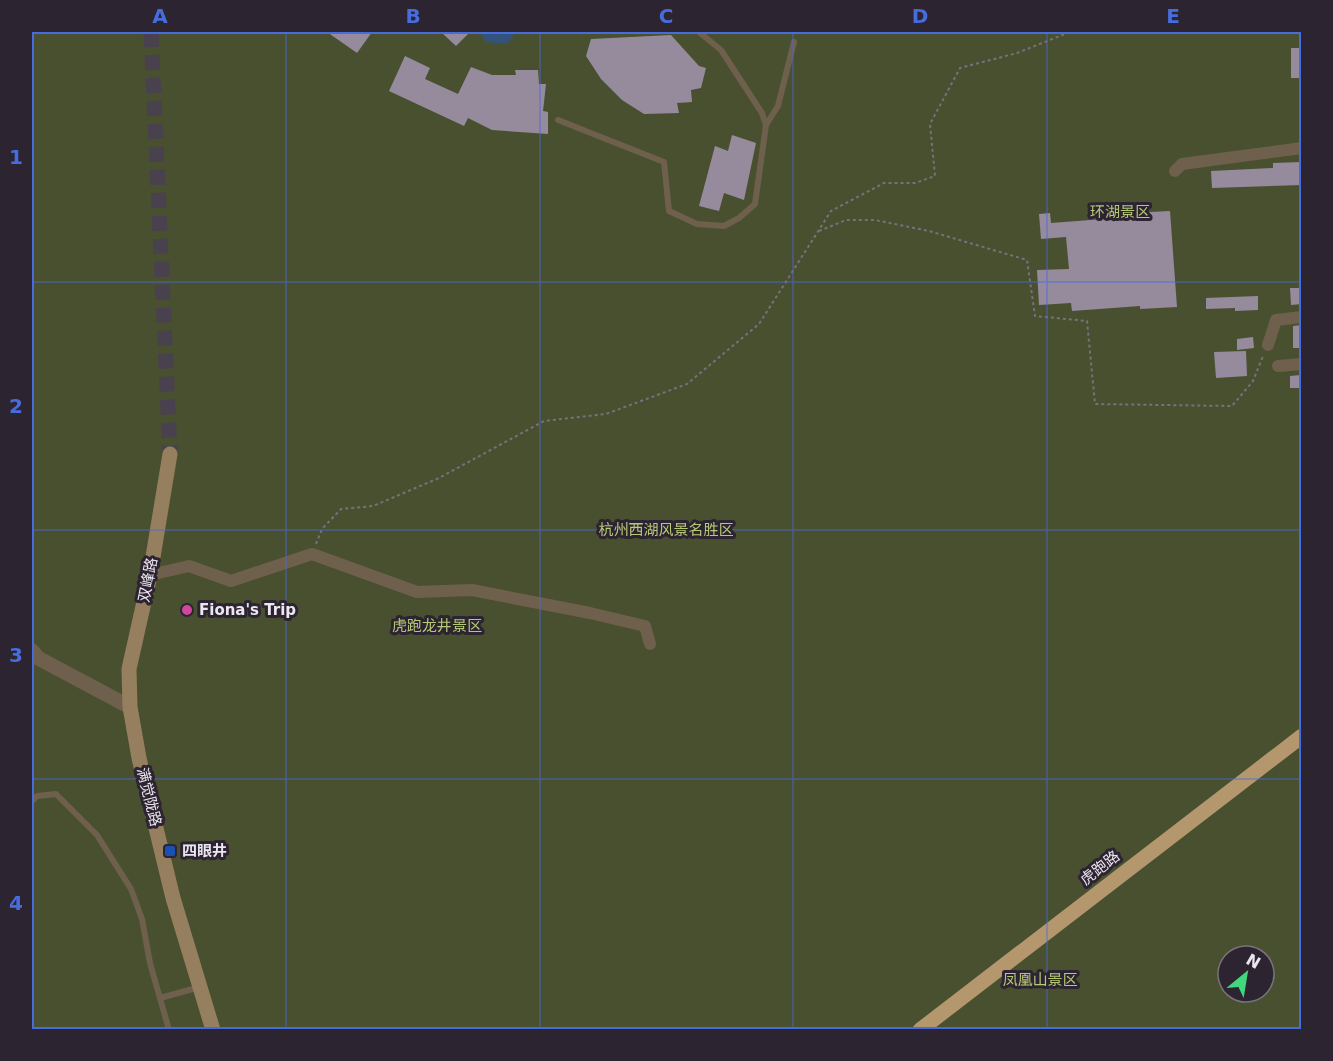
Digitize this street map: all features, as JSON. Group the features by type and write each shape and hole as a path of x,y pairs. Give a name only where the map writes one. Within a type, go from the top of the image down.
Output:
{"main road":[{"name":"双峰路","path":"130,707 129,669 150,575 170,454"},
{"name":"满觉陇路","path":"130,707 139,758 173,898 213,1029"},
{"name":"虎跑路","path":"920,1029 1302,736"}],"street":[{"path":"1175,171 1182,164 1302,148"},
{"path":"1268,345 1276,320 1302,317"},
{"path":"1278,366 1302,364"},
{"path":"150,575 189,566 231,581 312,554 417,592 472,590 645,626 650,644"},
{"path":"32,651 38,657 130,707"}],"lane":[{"path":"699,32 721,50 762,113 766,125"},
{"path":"558,120 664,162 669,211 697,224 724,226 739,218 755,204 766,125 778,106 794,42"},
{"path":"32,801 37,796 56,794 97,835 130,889 142,919 150,963 169,1029"},
{"path":"160,998 201,987"}],"path":[{"path":"312,554 322,528 341,509 373,506 439,478 544,421 606,414 687,384 759,324 831,211 884,183 915,183 935,176 930,124 960,68 1017,52 1070,32"},
{"path":"819,231 846,220 875,220 929,231 1027,260 1035,316 1087,321 1095,404 1232,406 1253,381 1268,345"}],"green space":[{"name":"虎跑龙井景区","path":"32,32 1301,32 1301,1029 32,1029"}],"water":[{"path":"480,32 516,32 507,44 486,42"}],"building":[{"path":"327,32 372,32 357,53"},
{"path":"441,32 470,32 456,46"},
{"path":"671,35 699,66 706,68 701,88 691,90 692,102 677,103 679,113 644,114 622,100 601,79 586,56 591,39"},
{"path":"1291,48 1302,48 1302,78 1291,78"},
{"path":"405,56 430,68 425,79 458,94 471,67 492,75 516,75 515,70 538,70 539,84 546,84 543,111 548,112 548,134 492,130 468,118 464,126 389,91"},
{"path":"732,135 756,143 744,200 724,193 719,211 699,206 715,146 728,151"},
{"path":"1302,162 1302,185 1212,188 1211,171 1273,168 1273,163"},
{"path":"1170,211 1177,307 1140,309 1140,306 1072,311 1071,303 1039,305 1037,270 1069,269 1066,237 1041,239 1039,214 1050,213 1051,223 1130,217 1130,213"},
{"path":"1290,288 1302,288 1302,304 1291,305"},
{"path":"1258,296 1258,310 1206,309 1206,298"},
{"path":"1302,325 1302,348 1293,348 1293,326"},
{"path":"1253,337 1254,348 1237,350 1237,339"},
{"path":"1246,351 1247,376 1216,378 1214,352"},
{"path":"1301,375 1301,388 1290,388 1290,376"}],"tunnel":[{"path":"151,32 170,454"}],"place":[{"name":"Fiona's Trip","path":"187,610"},
{"name":"四眼井","path":"170,851"}],"park label":[{"name":"环湖景区","path":"1120,212"},
{"name":"杭州西湖风景名胜区","path":"666,530"},
{"name":"凤凰山景区","path":"1040,980"}]}
